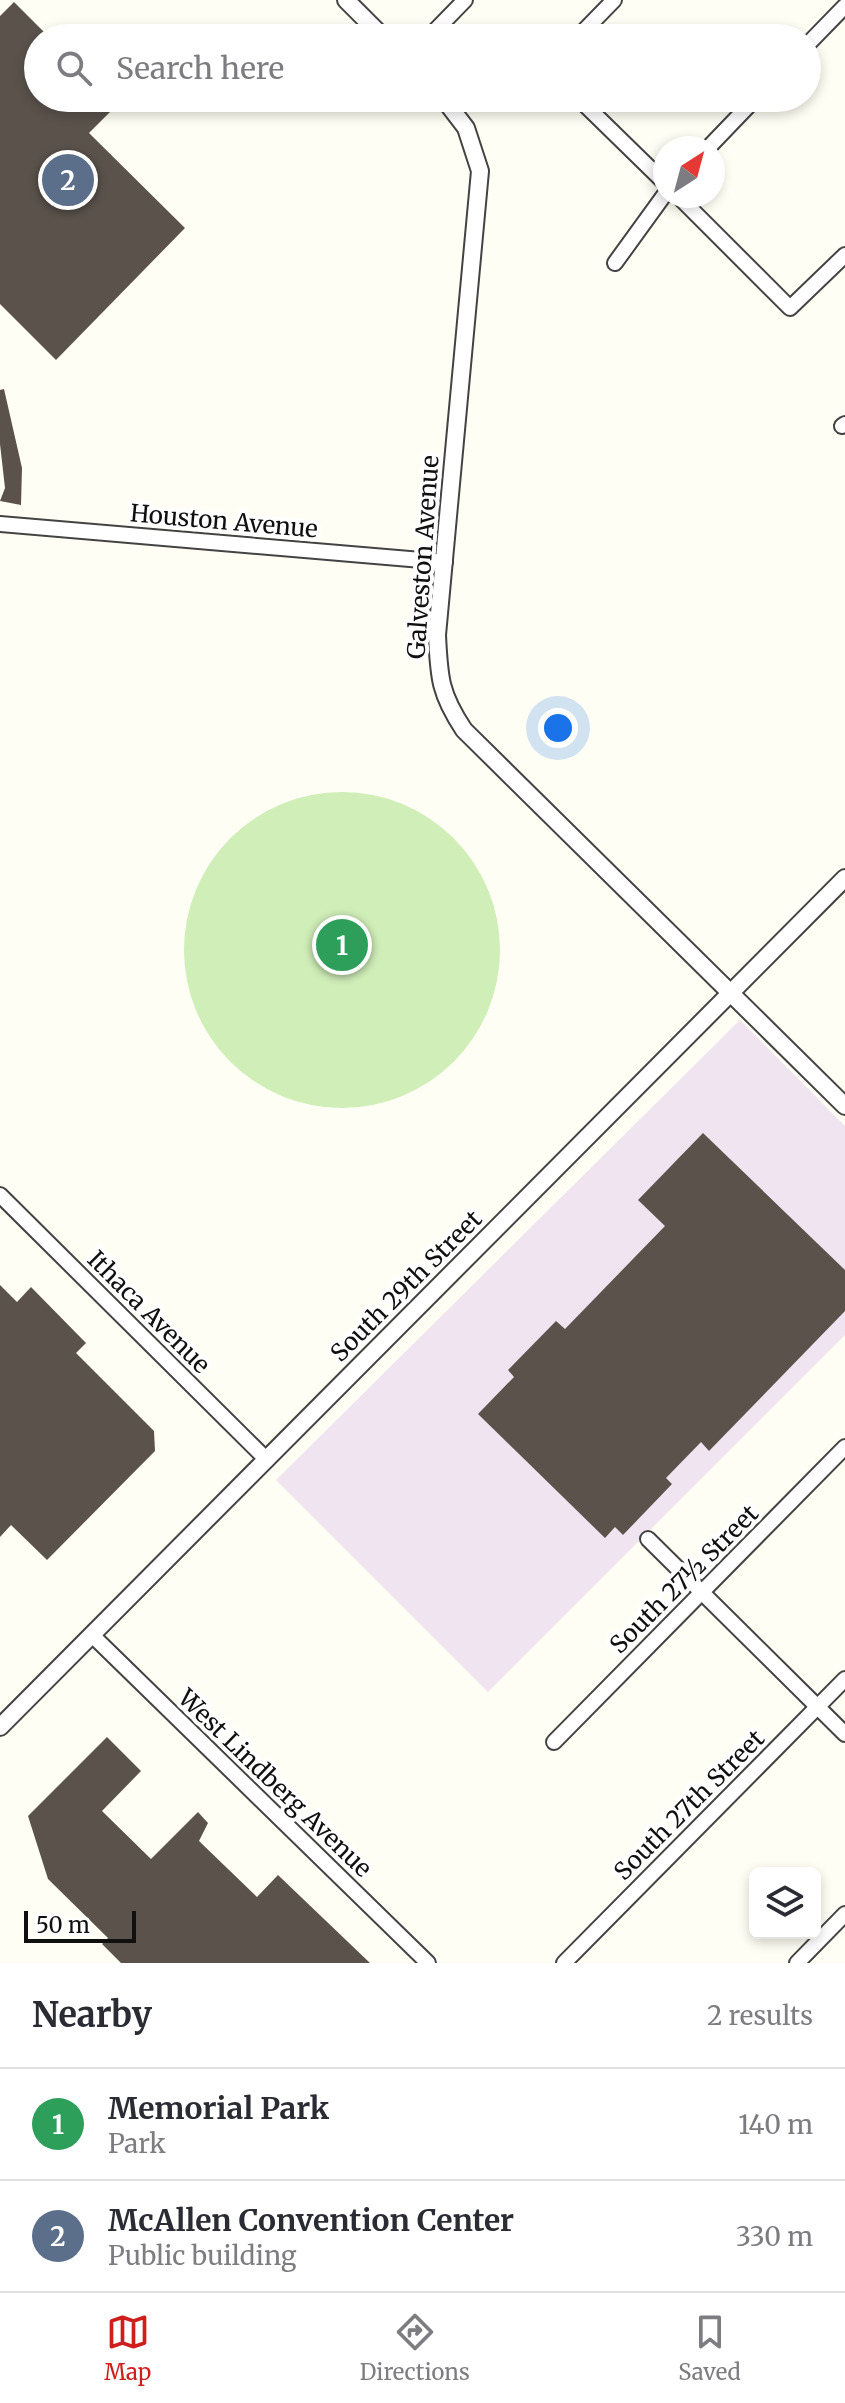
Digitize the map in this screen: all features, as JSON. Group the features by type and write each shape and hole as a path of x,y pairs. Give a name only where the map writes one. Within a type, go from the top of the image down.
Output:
{"street":[{"path":"346,0 370,24"},
{"path":"442,24 465,0"},
{"path":"591,24 614,0"},
{"path":"821,31 845,6"},
{"name":"Galveston Avenue","path":"454,112 466,128 480,171 437,635 439,680 448,705 464,730 845,1106"},
{"path":"592,112 653,171"},
{"path":"720,136 743,112"},
{"path":"615,263 655,208"},
{"path":"690,208 790,308 845,255"},
{"name":"Houston Avenue","path":"0,524 445,562"},
{"name":"South 29th Street","path":"0,1727 845,878"},
{"name":"Ithaca Avenue","path":"0,1195 267,1460"},
{"name":"South 27½ Street","path":"554,1742 845,1447"},
{"path":"648,1539 700,1594 845,1734"},
{"name":"West Lindberg Avenue","path":"92,1635 428,1963"},
{"name":"South 27th Street","path":"564,1963 845,1679"},
{"path":"797,1963 845,1914"}],"shaded area":[{"path":"740,1020 845,1126 845,1335 488,1692 276,1480"}],"green space":[{"path":"342,792 373,795 402,804 430,819 454,838 473,862 488,890 497,919 500,950 497,981 488,1010 473,1038 454,1062 430,1081 402,1096 373,1105 342,1108 311,1105 282,1096 254,1081 230,1062 211,1038 196,1010 187,981 184,950 187,919 196,890 211,862 230,838 254,819 282,804 311,795"}],"building":[{"path":"14,2 36,24 24,24 24,112 110,112 89,133 185,228 56,360 0,304 0,16"},
{"path":"4,389 22,468 21,505 0,501 5,488 0,444 0,390"},
{"path":"703,1133 845,1270 845,1311 709,1451 701,1442 666,1478 672,1484 623,1535 615,1527 605,1538 478,1414 514,1377 508,1370 556,1321 565,1329 665,1226 638,1200"},
{"path":"0,1285 17,1302 31,1287 86,1343 76,1353 154,1431 155,1451 47,1560 11,1525 0,1537"},
{"path":"107,1737 141,1771 102,1811 151,1859 198,1812 208,1823 199,1841 257,1897 278,1875 370,1963 121,1963 102,1944 108,1938 48,1879 28,1816"}],"place":[{"name":"McAllen Convention Center","path":"68,180"},
{"name":"Memorial Park","path":"342,945"}]}
